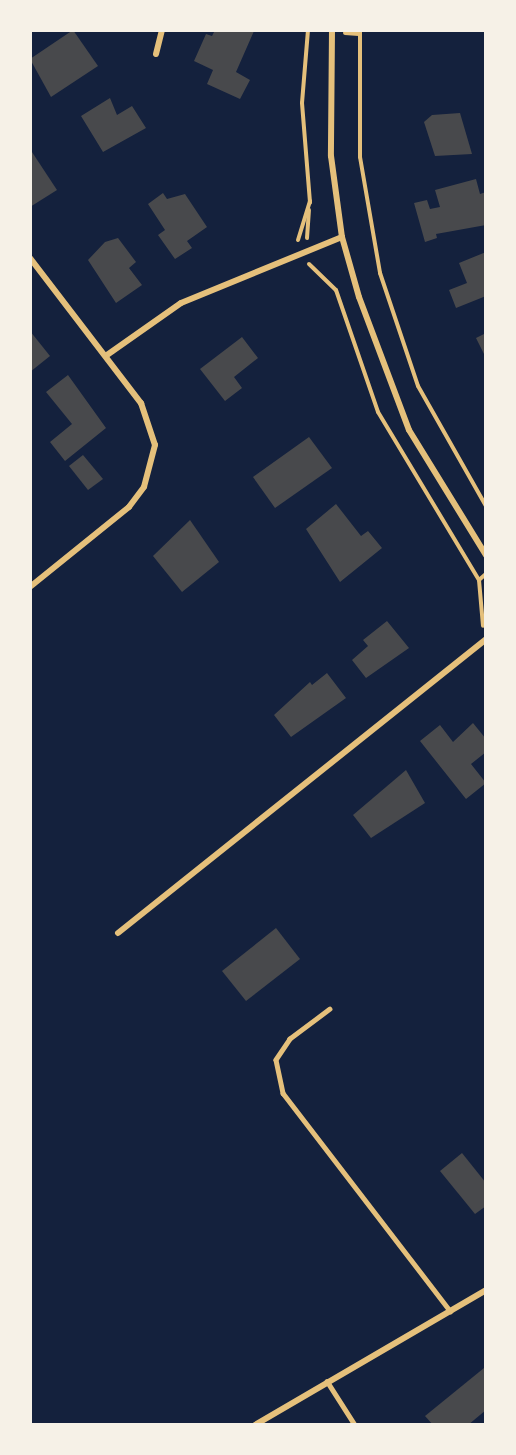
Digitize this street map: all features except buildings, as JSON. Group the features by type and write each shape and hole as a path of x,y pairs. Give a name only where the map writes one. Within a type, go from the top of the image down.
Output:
{"street":[{"path":"156,54 162,30"},
{"path":"332,30 332,156 342,237 393,395 486,555"},
{"path":"107,355 182,303 342,237"},
{"path":"30,258 107,355 152,424 152,466 129,507 30,587"},
{"path":"118,933 486,639"},
{"path":"255,1425 486,1290"}],"lane":[{"path":"330,1009 290,1039 276,1060 283,1093 450,1311"},
{"path":"327,1381 355,1425"}],"path":[{"path":"307,239 310,201 302,103 308,30"},
{"path":"344,33 360,32 360,158 380,273 418,386 486,506"},
{"path":"297,243 310,201"},
{"path":"479,580 486,574"}]}
